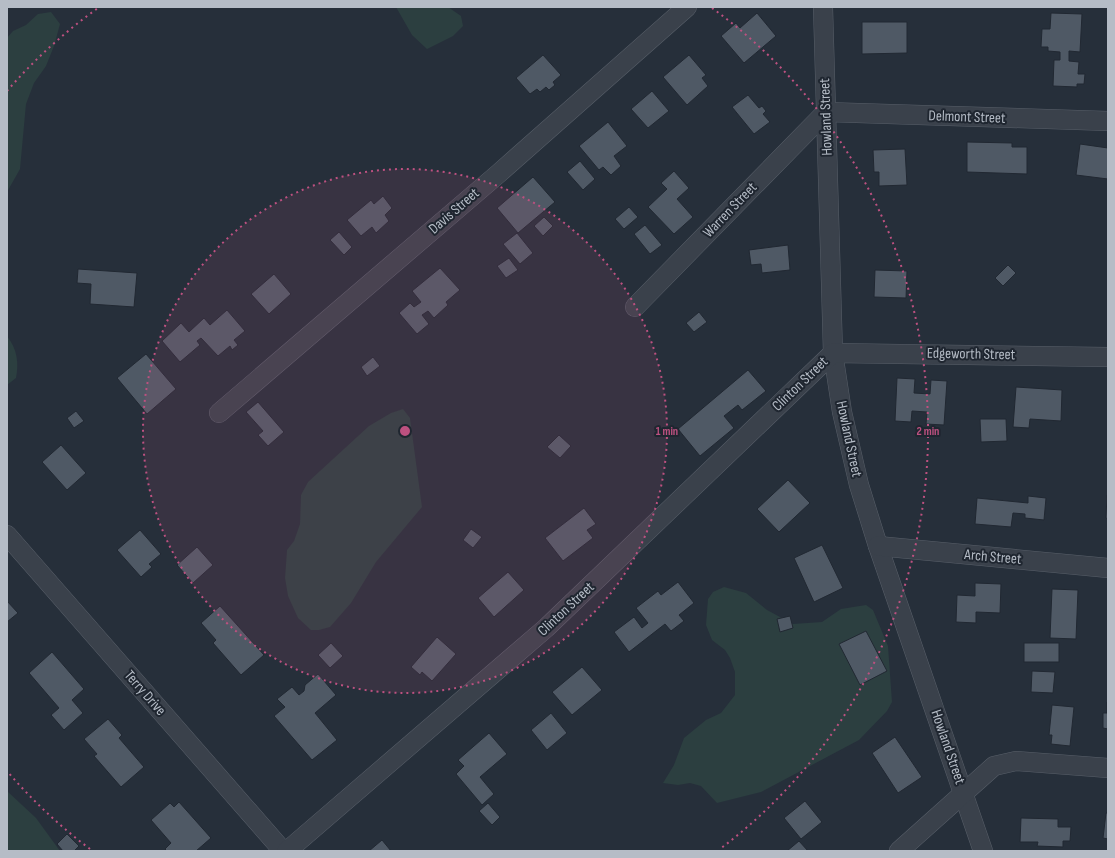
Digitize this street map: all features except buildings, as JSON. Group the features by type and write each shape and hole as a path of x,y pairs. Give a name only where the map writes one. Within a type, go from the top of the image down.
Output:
{"street":[{"name":"Davis Street","path":"219,413 498,174 686,7"},
{"name":"Howland Street","path":"823,7 833,353 850,448 878,546 983,851"},
{"name":"Delmont Street","path":"826,112 1108,121"},
{"name":"Warren Street","path":"634,308 826,112"},
{"path":"1101,356 1108,342"},
{"name":"Edgeworth Street","path":"833,353 1101,356"},
{"name":"Clinton Street","path":"287,851 546,628 833,353"},
{"name":"Terry Drive","path":"7,535 283,851"},
{"name":"Arch Street","path":"878,546 1108,568"},
{"path":"899,851 994,766 1004,763 1030,761 1108,768"}],"shaded area":[{"path":"396,7 448,7 461,16 463,26 453,36 427,49 412,35"},
{"path":"51,12 60,24 54,46 46,66 34,83 26,104 20,169 7,192 7,38 13,31 26,25 38,14"},
{"path":"7,336 15,351 17,367 16,378 7,385"},
{"path":"403,409 410,418 422,507 376,562 351,603 330,627 319,630 311,630 298,618 288,596 285,578 287,550 294,541 300,524 301,495 308,482 369,426 391,413"},
{"path":"724,587 746,593 767,610 793,624 822,622 841,609 866,605 873,610 888,646 892,702 887,711 859,740 761,792 717,803 701,786 690,783 678,785 663,783 674,765 684,738 706,720 721,713 735,695 735,672 730,658 725,650 712,640 706,625 708,599 713,592"},
{"path":"7,791 36,818 60,851 7,851"}]}
